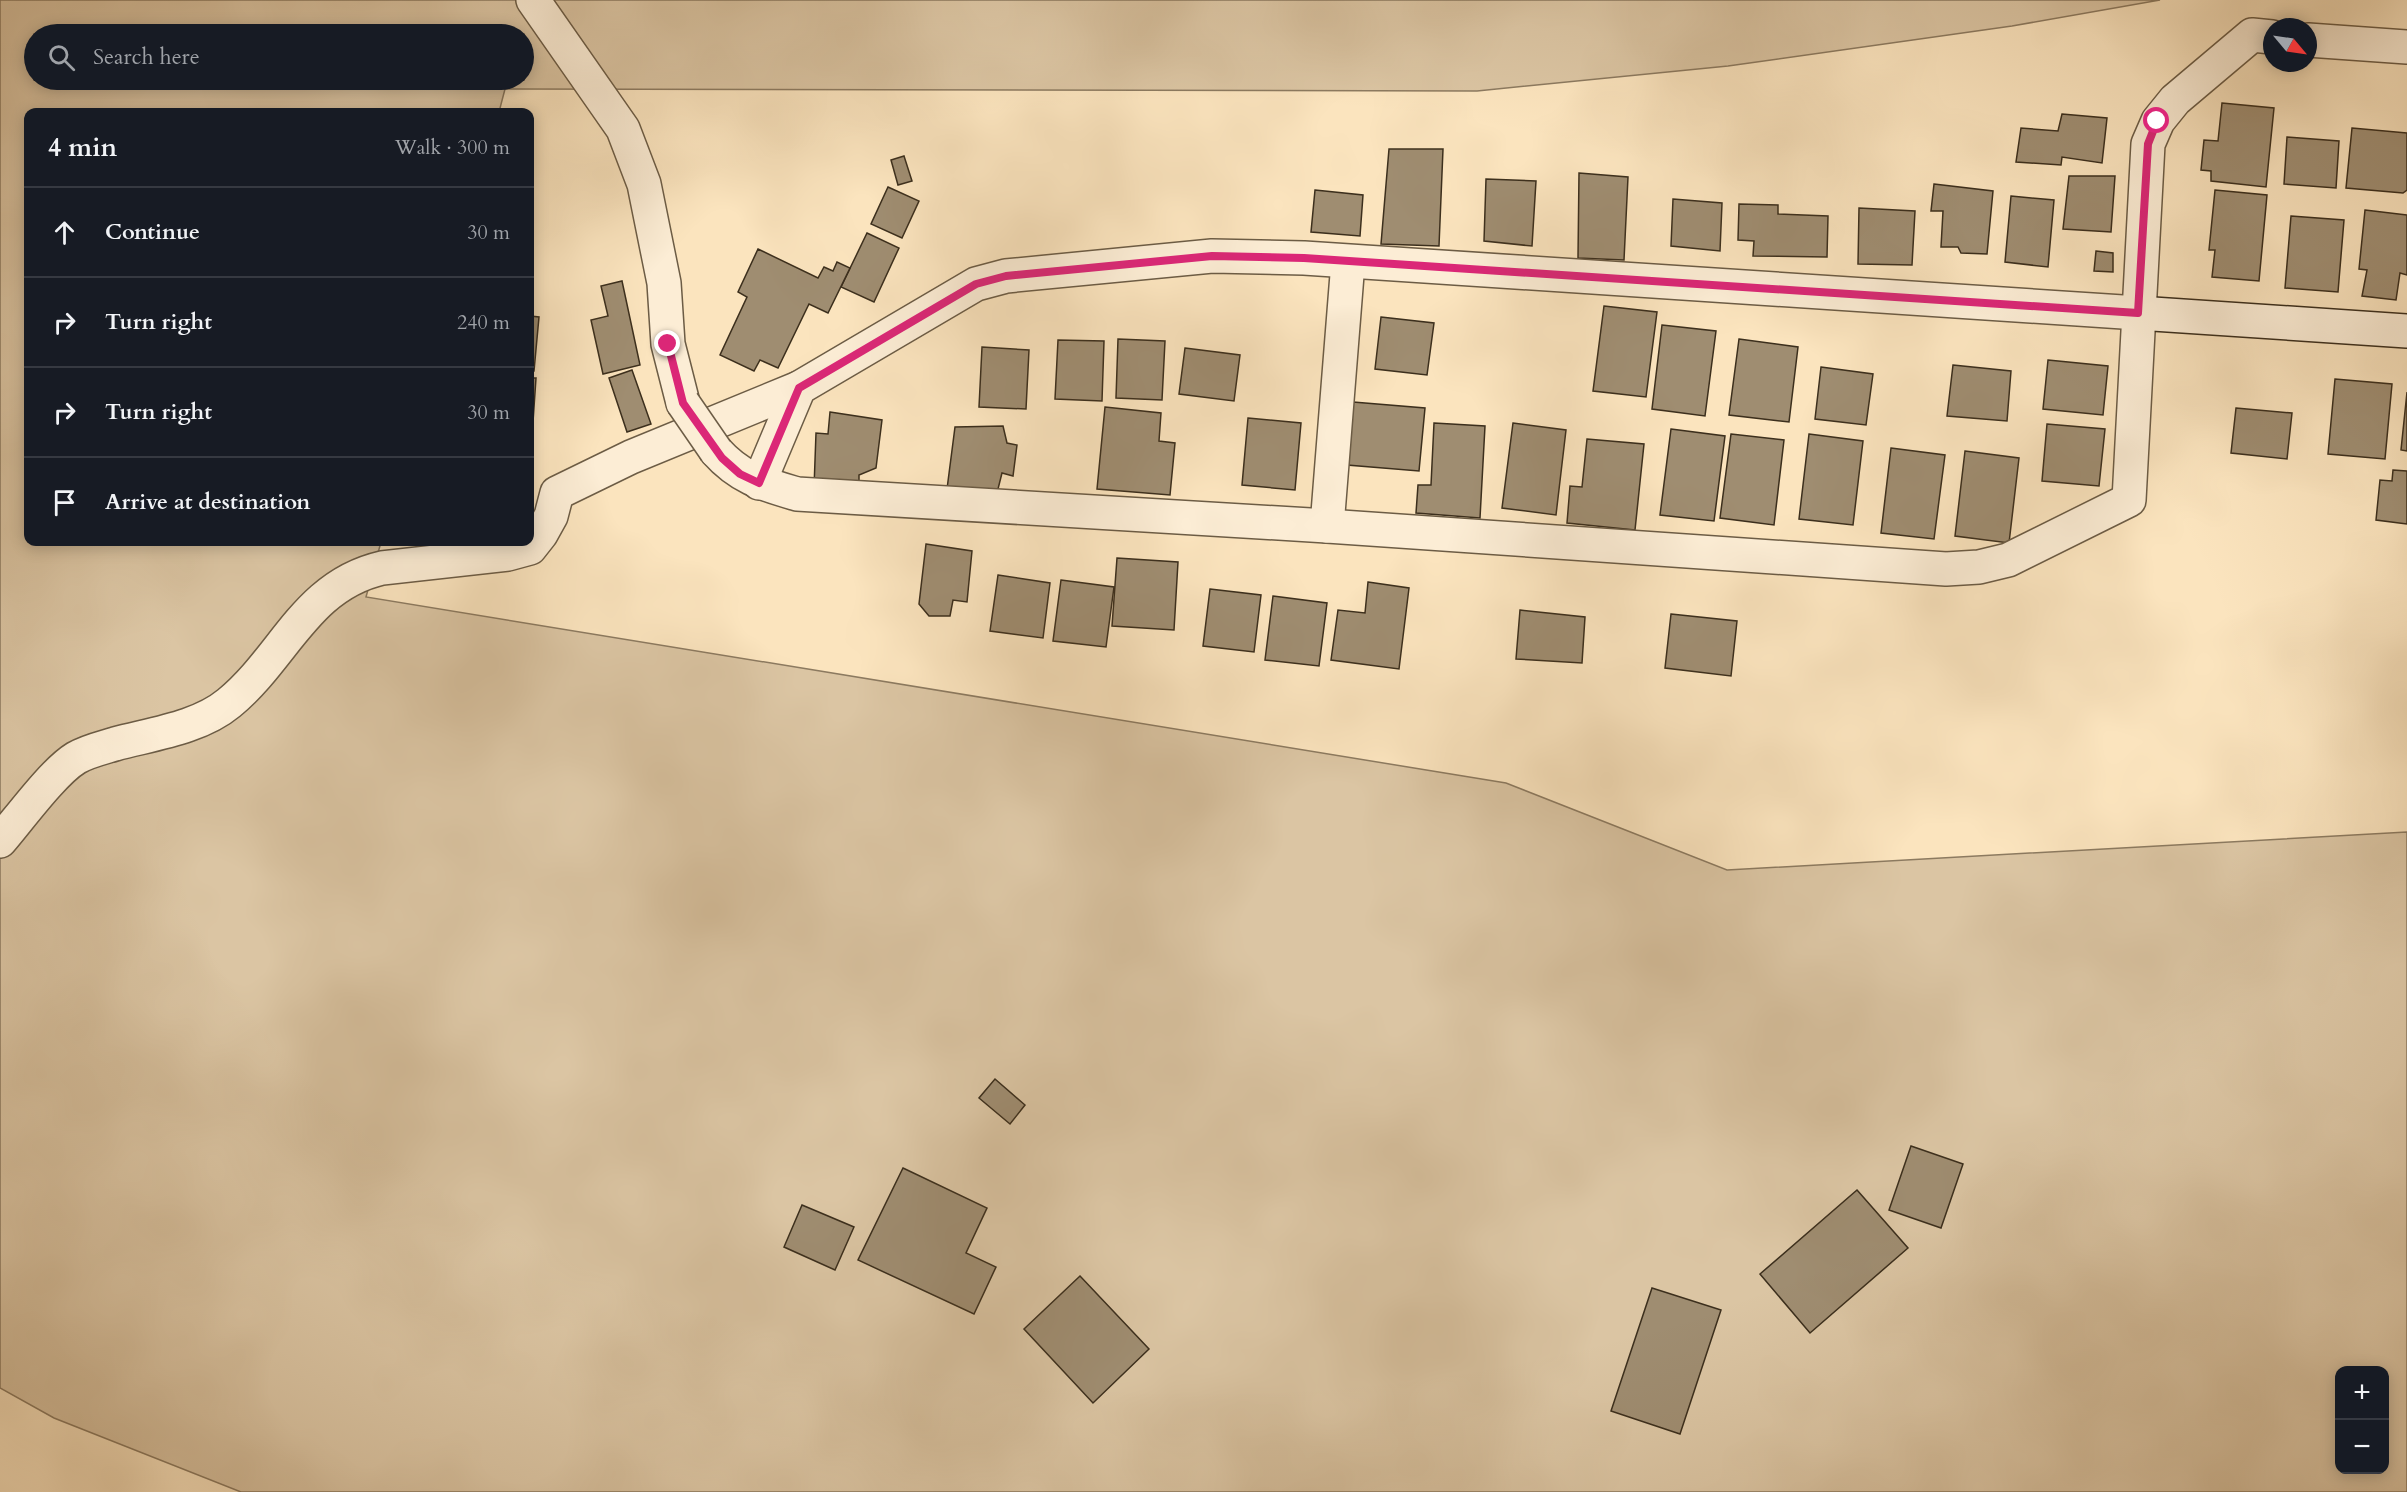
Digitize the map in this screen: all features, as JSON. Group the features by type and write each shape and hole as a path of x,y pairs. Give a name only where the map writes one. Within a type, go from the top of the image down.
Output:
{"street":[{"path":"533,0 622,129 644,184 664,283 668,344 683,403 716,451 740,474 759,483 797,494 1327,526 1946,569 1979,567 2008,560 2129,500 2148,144 2157,121 2175,100 2252,35 2263,36"},
{"path":"2317,41 2407,47"},
{"path":"534,543 542,534 551,516 556,493 631,457 799,388 976,284 1006,276 1212,256 1304,258 2407,331"},
{"path":"1327,526 1348,262"},
{"path":"759,483 799,388"},
{"path":"0,842 61,770 76,758 92,751 192,723 212,715 228,704 244,690 318,600 341,583 363,572 382,568 508,554 532,546"}],"shaded area":[{"path":"0,0 2160,0 2012,26 1728,66 1477,91 534,89 534,24 24,24 24,90 505,90 500,108 24,108 24,546 380,546 366,597 1506,783 1727,870 2407,832 2407,1492 241,1492 54,1418 0,1388"}],"building":[{"path":"2222,103 2274,108 2266,187 2211,181 2211,171 2201,170 2204,140 2218,141"},
{"path":"2062,114 2107,118 2102,163 2062,157 2061,165 2016,162 2021,128 2058,131"},
{"path":"2352,128 2407,133 2407,190 2403,193 2346,188"},
{"path":"2287,137 2339,141 2336,188 2284,184"},
{"path":"1389,149 1443,149 1439,246 1381,244"},
{"path":"904,156 912,181 898,185 891,160"},
{"path":"1579,173 1628,177 1624,260 1578,258"},
{"path":"2069,176 2115,176 2111,232 2063,229"},
{"path":"1486,179 1536,181 1532,246 1484,241"},
{"path":"1934,184 1993,191 1987,254 1961,253 1958,247 1941,247 1943,211 1931,211"},
{"path":"888,187 919,201 902,238 871,224"},
{"path":"1315,190 1363,195 1360,236 1311,232"},
{"path":"2215,190 2267,195 2259,281 2212,277 2215,250 2209,250"},
{"path":"2011,196 2054,200 2048,267 2005,262"},
{"path":"1673,199 1722,203 1720,251 1671,246"},
{"path":"1739,204 1778,205 1778,214 1828,216 1827,257 1753,256 1754,241 1738,240"},
{"path":"1859,208 1915,211 1912,265 1858,264"},
{"path":"2365,210 2407,215 2407,275 2400,273 2396,300 2362,296 2367,270 2359,269"},
{"path":"2291,216 2344,220 2338,292 2285,288"},
{"path":"867,233 899,248 874,302 841,287"},
{"path":"758,249 818,278 824,267 833,271 837,262 850,268 828,313 809,304 778,368 760,360 754,371 720,355 747,297 738,292"},
{"path":"2096,251 2113,253 2113,272 2094,271"},
{"path":"622,281 640,365 603,374 591,320 608,316 601,286"},
{"path":"1604,306 1657,312 1646,397 1593,391"},
{"path":"534,316 539,317 534,371"},
{"path":"1381,317 1434,323 1427,375 1375,369"},
{"path":"1662,325 1716,331 1705,416 1652,409"},
{"path":"1118,339 1165,341 1162,400 1116,398"},
{"path":"1739,339 1798,347 1789,422 1729,415"},
{"path":"1058,340 1104,341 1102,401 1055,399"},
{"path":"982,347 1029,350 1026,409 979,407"},
{"path":"1185,348 1240,355 1234,401 1179,394"},
{"path":"2048,360 2108,366 2103,415 2043,409"},
{"path":"1953,365 2011,371 2007,421 1947,416"},
{"path":"1821,367 1873,374 1866,425 1815,419"},
{"path":"632,370 651,424 627,432 609,378"},
{"path":"534,378 536,378 534,407"},
{"path":"2335,379 2392,384 2385,459 2328,454"},
{"path":"2407,392 2407,451 2401,450"},
{"path":"1353,402 1425,408 1419,471 1347,465"},
{"path":"1105,407 1161,413 1159,441 1175,443 1170,495 1097,489"},
{"path":"2236,408 2292,413 2287,459 2231,453"},
{"path":"830,412 882,420 876,468 859,475 859,486 814,488 816,433 828,434"},
{"path":"1248,418 1301,423 1295,490 1242,485"},
{"path":"1434,423 1485,426 1480,518 1416,513 1418,485 1431,485"},
{"path":"1513,423 1566,430 1556,515 1502,508"},
{"path":"2047,424 2105,429 2099,486 2042,481"},
{"path":"1003,426 1007,443 1017,445 1013,476 1002,473 997,493 947,489 955,427"},
{"path":"1671,429 1725,436 1714,521 1660,515"},
{"path":"1731,434 1784,440 1774,525 1720,518"},
{"path":"1809,434 1863,441 1853,525 1799,519"},
{"path":"1587,439 1644,444 1635,530 1567,523 1570,486 1582,487"},
{"path":"1891,448 1945,455 1934,539 1881,533"},
{"path":"1965,451 2019,458 2009,543 1955,536"},
{"path":"2393,470 2407,471 2407,524 2376,520 2380,480 2392,481"},
{"path":"926,544 972,551 967,602 953,600 950,616 929,616 919,604"},
{"path":"1117,558 1178,562 1174,630 1112,626"},
{"path":"998,575 1050,583 1043,638 990,631"},
{"path":"1061,580 1114,587 1106,647 1053,641"},
{"path":"1368,582 1409,588 1399,669 1331,660 1338,610 1365,613"},
{"path":"1210,589 1261,595 1254,652 1203,646"},
{"path":"1273,596 1327,603 1319,666 1265,660"},
{"path":"1520,610 1585,617 1582,663 1516,659"},
{"path":"1671,614 1737,621 1731,676 1665,668"},
{"path":"995,1079 1025,1105 1010,1124 979,1098"},
{"path":"1911,1146 1963,1164 1941,1228 1889,1210"},
{"path":"903,1168 987,1208 966,1253 996,1267 974,1314 858,1260"},
{"path":"1857,1190 1908,1248 1810,1333 1760,1274"},
{"path":"802,1205 854,1227 835,1270 784,1247"},
{"path":"1080,1276 1149,1349 1093,1403 1024,1329"},
{"path":"1652,1288 1721,1310 1680,1434 1611,1411"}],"route":[{"path":"668,344 683,403 722,458 740,474 759,483 799,388 976,284 1006,276 1212,256 1304,258 2138,313 2148,144 2157,121"}]}
